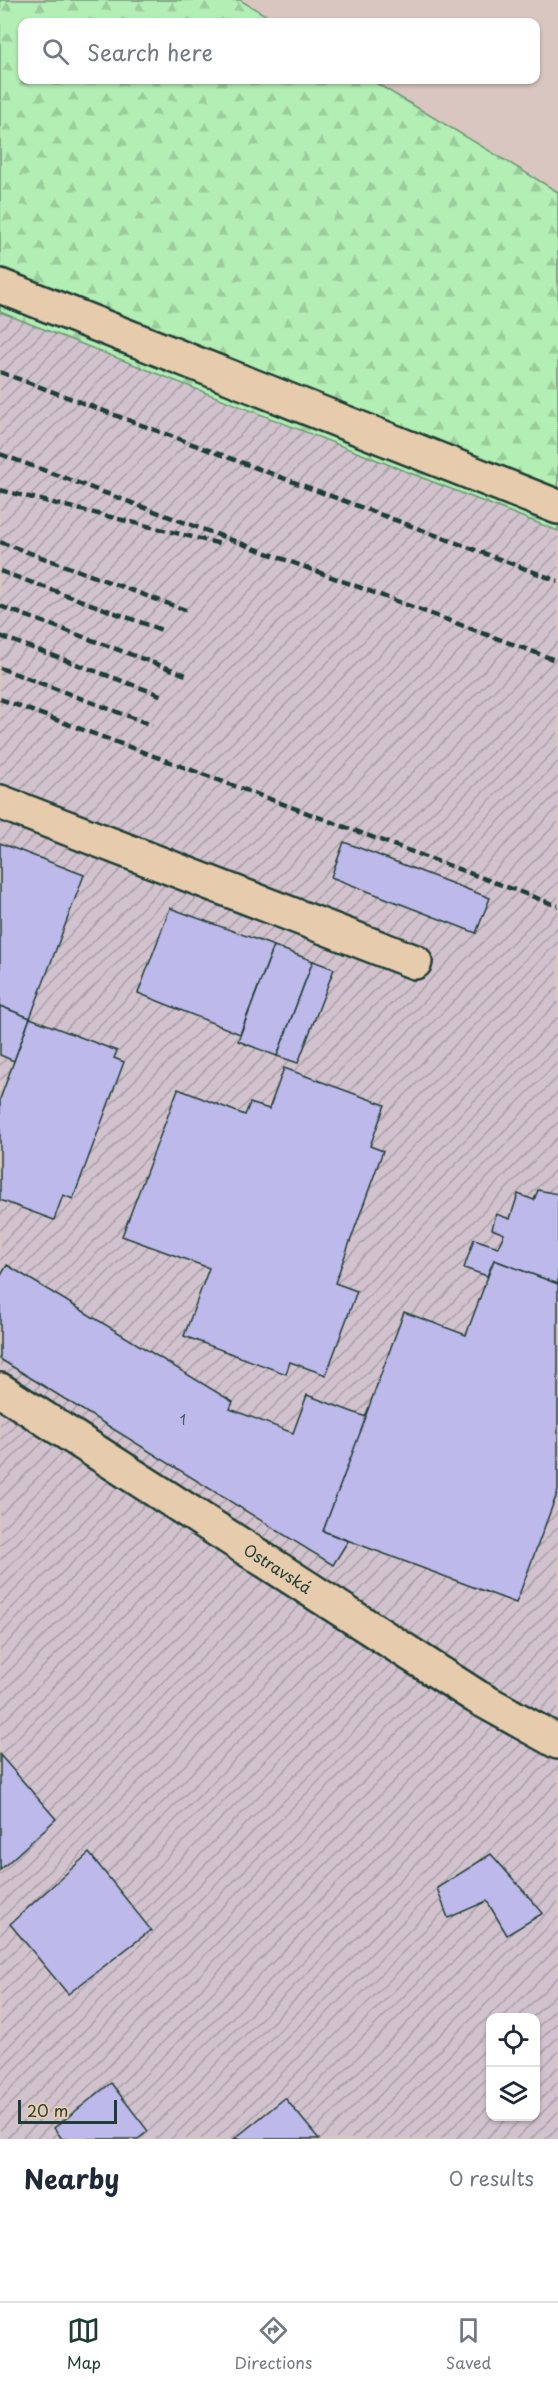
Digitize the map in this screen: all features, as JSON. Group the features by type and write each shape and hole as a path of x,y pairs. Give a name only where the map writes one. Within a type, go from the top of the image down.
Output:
{"street":[{"path":"0,286 558,507"},
{"path":"0,802 415,962"},
{"name":"Ostravská","path":"0,1390 477,1697 558,1742"}],"shaded area":[{"path":"0,312 558,531 558,2139 0,2139"}],"green space":[{"path":"0,0 240,0 270,18 18,18 18,84 378,84 558,192 558,531 0,312"}],"building":[{"path":"344,842 490,898 476,933 331,877"},
{"path":"0,843 84,875 30,1018 0,1006"},
{"path":"170,908 274,946 240,1034 138,993"},
{"path":"274,946 313,961 277,1056 238,1041"},
{"path":"313,961 334,969 298,1063 277,1056"},
{"path":"0,1006 30,1018 14,1061 0,1055"},
{"path":"30,1018 117,1051 114,1058 124,1062 73,1199 63,1195 54,1220 0,1200 0,1099"},
{"path":"284,1068 385,1105 370,1146 383,1151 335,1283 357,1291 326,1375 290,1362 286,1374 184,1336 209,1268 122,1236 178,1089 245,1115 250,1103 269,1109"},
{"path":"538,1190 558,1194 558,1284 494,1260 487,1276 464,1268 474,1239 498,1247 504,1234 492,1229 496,1214 510,1219 518,1194 534,1200"},
{"path":"494,1260 558,1284 558,1491 516,1603 323,1531 404,1312 466,1335"},
{"path":"7,1265 233,1402 230,1409 293,1433 307,1395 366,1417 323,1531 348,1541 333,1565 0,1359 0,1277"},
{"path":"0,1755 56,1819 0,1870"},
{"path":"89,1853 151,1930 68,1994 10,1924"},
{"path":"491,1854 543,1913 507,1935 487,1901 448,1918 437,1888"},
{"path":"111,2083 148,2131 138,2139 62,2139 54,2128"},
{"path":"285,2098 319,2139 234,2139"}],"railway":[{"path":"0,372 558,581"},
{"path":"0,454 558,661"},
{"path":"0,490 221,544"},
{"path":"0,542 188,611"},
{"path":"0,571 162,630"},
{"path":"0,606 189,676"},
{"path":"0,636 163,696"},
{"path":"0,668 152,725"},
{"path":"0,699 558,906"}]}
